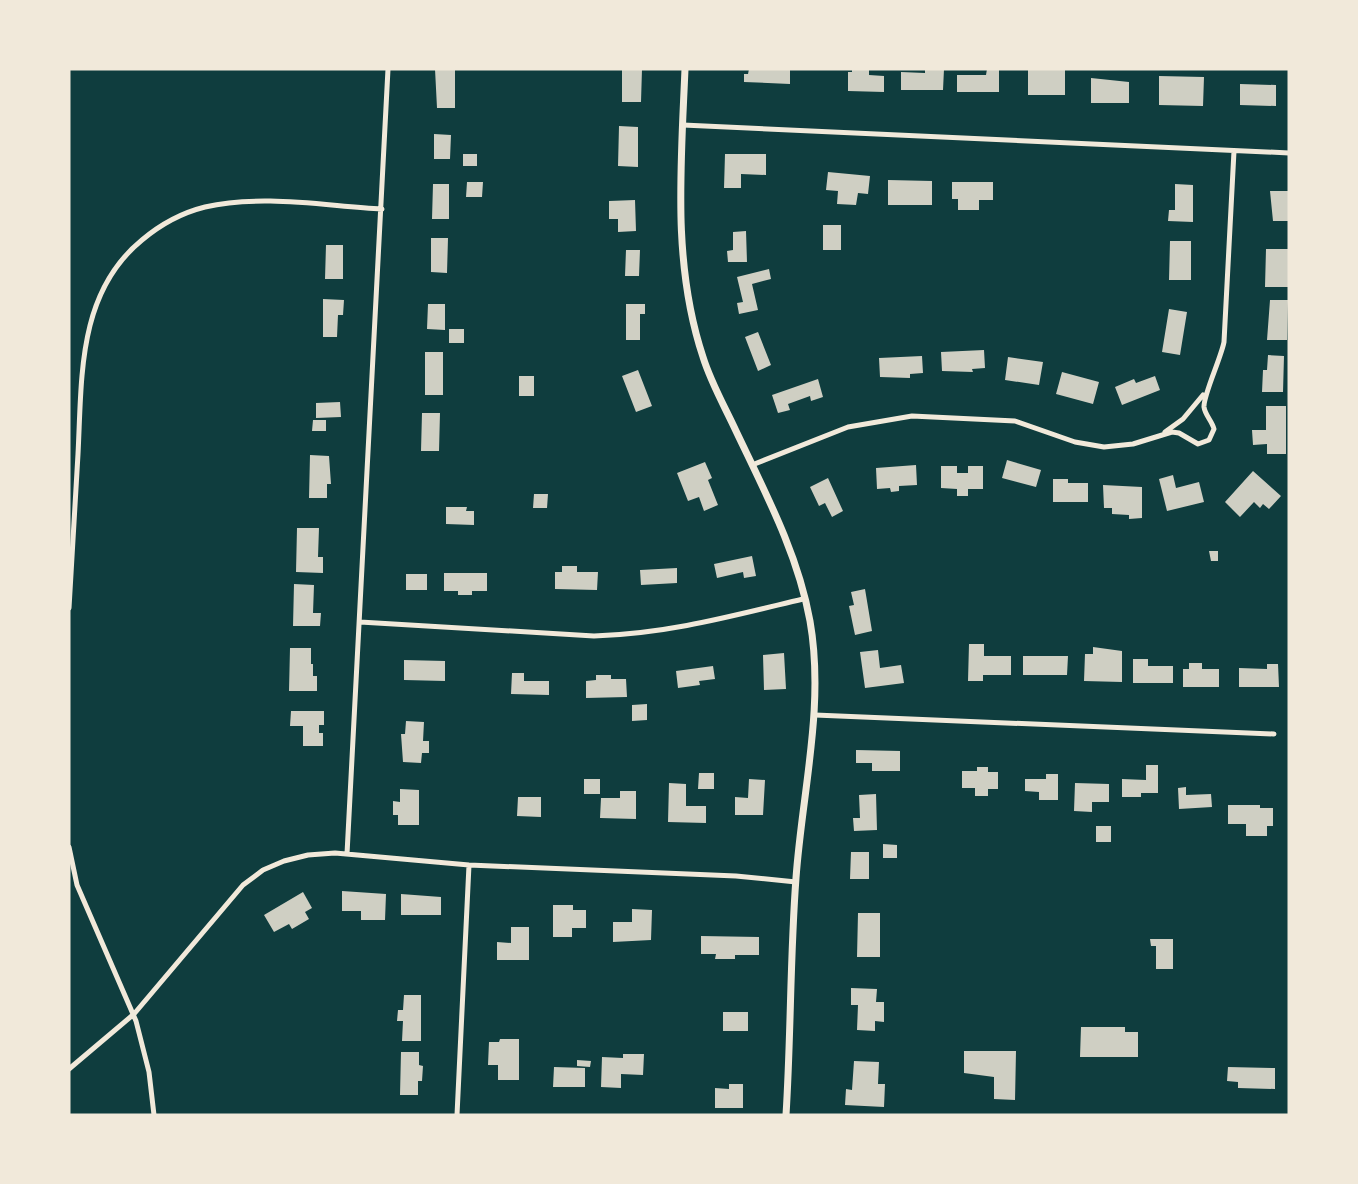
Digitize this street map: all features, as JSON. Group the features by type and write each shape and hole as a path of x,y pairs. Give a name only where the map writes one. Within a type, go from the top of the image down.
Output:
{"street":[{"path":"346,854 388,69"},
{"path":"685,69 681,240 686,289 703,359 784,535 809,619 813,649 815,715 796,882 786,1115"},
{"path":"682,125 1289,153"},
{"path":"752,465 848,427 892,418 1001,418 1031,425 1075,442 1104,447 1133,444 1164,433 1184,419 1206,392 1221,359 1224,342 1234,152"},
{"path":"69,608 81,367 98,297 119,262 151,232 194,210 239,202 382,209"},
{"path":"1164,433 1179,433 1198,444 1209,440 1214,429 1204,409 1206,392"},
{"path":"69,440 78,440"},
{"path":"360,622 594,636 630,635 690,627 803,598"},
{"path":"815,715 1274,734"},
{"path":"69,847 77,885 134,1014 149,1072 154,1115"},
{"path":"69,1069 134,1014 243,885 263,870 284,861 321,854 346,854 469,865 736,876 796,882"},
{"path":"457,1115 469,865"}],"building":[{"path":"435,69 455,69 455,108 437,108"},
{"path":"622,69 642,69 641,102 622,102"},
{"path":"749,69 790,69 790,84 744,82 744,74 748,74"},
{"path":"852,69 869,69 869,75 884,76 884,92 848,91 848,72 852,72"},
{"path":"925,69 944,69 943,90 901,90 901,72 925,73"},
{"path":"987,69 999,69 999,92 957,92 957,75 986,75"},
{"path":"1028,69 1065,69 1065,95 1028,95"},
{"path":"1159,76 1204,77 1203,106 1159,105"},
{"path":"1091,78 1129,82 1129,103 1091,103"},
{"path":"1240,84 1276,85 1276,106 1240,105"},
{"path":"619,126 638,127 638,167 618,166"},
{"path":"434,134 451,135 450,159 434,159"},
{"path":"463,154 477,154 477,166 463,166"},
{"path":"725,154 766,154 766,175 741,174 741,188 724,188"},
{"path":"828,172 870,176 868,194 858,193 856,205 837,204 838,191 826,190"},
{"path":"888,180 932,181 932,205 888,205"},
{"path":"467,182 483,182 482,197 466,197"},
{"path":"952,182 993,182 993,200 979,200 979,210 958,210 958,199 952,199"},
{"path":"433,184 449,184 449,219 432,219"},
{"path":"1175,184 1193,185 1193,222 1168,221 1169,210 1175,210"},
{"path":"1270,191 1289,191 1289,221 1273,221"},
{"path":"635,200 636,231 618,232 618,219 609,219 609,201"},
{"path":"823,225 841,225 841,250 823,250"},
{"path":"746,231 747,262 728,262 727,251 733,250 733,232"},
{"path":"431,238 448,238 447,273 431,272"},
{"path":"1170,241 1191,241 1191,280 1169,280"},
{"path":"326,245 343,245 343,279 325,279"},
{"path":"1266,249 1288,249 1289,287 1265,287"},
{"path":"626,250 640,250 639,276 625,276"},
{"path":"769,269 771,279 752,284 758,310 739,314 737,303 743,302 737,277"},
{"path":"323,299 344,300 343,315 338,315 337,337 323,337"},
{"path":"1270,300 1288,300 1287,340 1267,340"},
{"path":"428,304 445,304 445,330 427,329"},
{"path":"626,304 645,304 645,314 640,314 640,340 626,340"},
{"path":"1169,309 1187,312 1180,355 1162,352"},
{"path":"449,329 464,329 464,343 449,343"},
{"path":"758,332 771,365 758,371 745,337"},
{"path":"984,350 985,368 972,369 973,372 942,371 941,352"},
{"path":"425,352 443,352 443,395 425,395"},
{"path":"1268,355 1284,356 1283,392 1262,392 1263,370 1267,370"},
{"path":"922,356 923,373 910,374 910,378 880,377 879,358"},
{"path":"1008,357 1043,362 1039,385 1005,380"},
{"path":"638,370 652,406 636,412 622,376"},
{"path":"1062,372 1099,382 1093,404 1056,394"},
{"path":"519,376 534,376 534,396 519,396"},
{"path":"1155,376 1160,390 1122,405 1115,387 1134,379 1136,383"},
{"path":"818,379 823,397 811,401 810,396 788,404 790,410 778,413 772,395"},
{"path":"340,402 341,417 316,418 316,403"},
{"path":"1266,406 1286,406 1286,454 1267,454 1267,444 1253,445 1252,430 1266,430"},
{"path":"422,413 440,413 439,451 421,451"},
{"path":"313,420 326,420 326,431 312,431"},
{"path":"310,455 329,456 331,484 327,484 327,498 309,498"},
{"path":"1007,460 1041,470 1036,487 1002,478"},
{"path":"705,462 712,478 708,480 718,505 704,511 699,497 688,501 677,473"},
{"path":"916,465 917,485 899,486 899,491 891,492 890,488 877,489 876,468"},
{"path":"941,466 957,466 957,473 968,473 968,466 983,466 983,489 968,489 968,496 957,496 957,489 941,488"},
{"path":"1253,471 1281,496 1269,509 1263,504 1260,508 1254,502 1240,517 1225,502"},
{"path":"1173,475 1176,488 1199,482 1204,502 1167,511 1159,479"},
{"path":"828,478 843,511 832,517 825,503 819,506 810,487"},
{"path":"1053,479 1068,479 1068,483 1088,483 1088,502 1053,502"},
{"path":"1103,485 1142,487 1142,518 1129,519 1129,515 1112,514 1112,508 1104,508"},
{"path":"534,494 548,494 547,508 533,508"},
{"path":"446,507 467,507 466,511 474,511 474,525 446,524"},
{"path":"297,528 319,528 318,557 323,557 323,573 296,572"},
{"path":"1209,551 1218,551 1218,561 1211,561"},
{"path":"752,556 756,576 744,578 743,572 717,578 714,564"},
{"path":"562,566 577,566 577,572 598,572 597,590 555,589 555,572 562,572"},
{"path":"677,568 677,583 641,585 640,570"},
{"path":"444,573 487,573 487,591 472,591 472,595 458,595 458,591 444,591"},
{"path":"406,574 427,574 427,590 406,590"},
{"path":"294,584 314,585 313,613 321,613 320,626 293,626"},
{"path":"865,589 872,631 855,635 849,606 854,605 851,592"},
{"path":"969,644 984,644 984,656 1011,656 1011,675 983,675 983,681 968,681"},
{"path":"1093,647 1122,651 1122,682 1084,681 1085,654 1093,654"},
{"path":"290,648 311,648 311,664 313,664 313,676 317,676 317,691 289,691"},
{"path":"878,650 880,668 901,665 904,683 865,688 860,652"},
{"path":"784,653 786,689 764,690 763,655"},
{"path":"1023,656 1068,656 1067,675 1023,675"},
{"path":"1133,659 1148,659 1148,666 1173,666 1173,683 1133,683"},
{"path":"404,660 445,661 445,681 404,680"},
{"path":"1189,663 1202,663 1202,669 1219,669 1219,687 1183,687 1183,669 1189,669"},
{"path":"1267,664 1278,664 1279,687 1239,687 1239,668 1267,669"},
{"path":"713,666 715,679 699,681 700,685 678,688 676,671"},
{"path":"512,673 524,673 524,681 549,681 549,695 511,694"},
{"path":"596,675 611,675 611,679 626,679 627,697 586,698 586,681 596,680"},
{"path":"647,704 647,720 632,721 632,705"},
{"path":"291,711 324,711 324,725 319,725 319,733 323,733 323,746 303,746 303,726 290,726"},
{"path":"406,721 424,722 423,741 429,741 429,753 422,753 421,763 403,762 401,734 405,734"},
{"path":"856,750 900,751 900,771 872,771 872,763 856,763"},
{"path":"1146,765 1158,765 1158,793 1141,793 1141,797 1122,797 1122,779 1146,780"},
{"path":"977,767 988,767 988,772 998,772 998,789 988,789 988,796 975,796 975,788 962,788 962,771 977,771"},
{"path":"699,773 714,773 714,789 698,789"},
{"path":"1046,774 1058,774 1058,800 1039,800 1039,792 1025,791 1025,779 1046,779"},
{"path":"584,779 600,779 600,794 584,794"},
{"path":"749,779 765,780 763,815 735,815 735,797 748,798"},
{"path":"669,783 686,784 686,806 706,806 706,823 668,822"},
{"path":"1075,783 1109,784 1109,802 1092,802 1092,812 1074,811"},
{"path":"1186,787 1186,795 1211,794 1212,807 1179,809 1178,788"},
{"path":"400,789 419,790 419,825 398,825 398,815 393,815 393,801 400,802"},
{"path":"620,791 636,791 636,819 600,818 601,798 620,798"},
{"path":"876,794 877,830 854,831 853,818 860,818 859,795"},
{"path":"518,797 541,797 541,817 517,816"},
{"path":"1228,805 1260,805 1260,808 1273,808 1273,826 1267,826 1267,836 1246,836 1246,824 1228,824"},
{"path":"1096,826 1111,826 1111,842 1096,842"},
{"path":"883,844 897,845 897,858 883,858"},
{"path":"851,852 869,852 869,879 850,879"},
{"path":"342,891 386,894 385,920 361,920 361,911 342,911"},
{"path":"303,892 312,908 305,912 309,919 292,929 289,924 274,932 264,915"},
{"path":"401,894 441,897 441,915 401,915"},
{"path":"553,905 573,905 573,910 586,910 586,928 572,928 572,937 553,937"},
{"path":"632,909 652,910 651,940 613,942 613,922 632,922"},
{"path":"858,913 880,913 880,957 857,957"},
{"path":"511,927 529,927 529,960 497,960 497,942 511,943"},
{"path":"701,936 759,937 759,955 735,955 735,959 715,959 716,954 701,954"},
{"path":"1150,939 1173,939 1173,969 1156,969 1156,946 1151,946"},
{"path":"851,988 877,989 876,1002 884,1002 884,1022 875,1021 875,1031 857,1030 858,1005 851,1005"},
{"path":"404,995 421,995 421,1041 402,1041 403,1021 397,1021 398,1010 403,1010"},
{"path":"723,1012 748,1012 748,1031 723,1031"},
{"path":"1081,1027 1125,1027 1125,1032 1138,1032 1138,1057 1080,1057"},
{"path":"500,1039 519,1039 519,1080 498,1080 498,1065 488,1065 489,1042 499,1042"},
{"path":"964,1051 1016,1051 1015,1100 994,1099 994,1077 964,1073"},
{"path":"401,1052 419,1052 419,1065 423,1066 422,1081 418,1081 418,1095 400,1095"},
{"path":"623,1054 644,1054 643,1075 621,1074 621,1088 601,1087 602,1057 623,1058"},
{"path":"577,1060 591,1061 590,1067 577,1066"},
{"path":"854,1061 879,1062 878,1084 885,1084 884,1107 845,1105 846,1089 852,1090"},
{"path":"554,1067 585,1068 585,1087 553,1087"},
{"path":"1228,1067 1275,1068 1275,1089 1238,1088 1238,1082 1227,1081"},
{"path":"729,1084 743,1084 743,1108 715,1108 715,1088 729,1089"}]}
